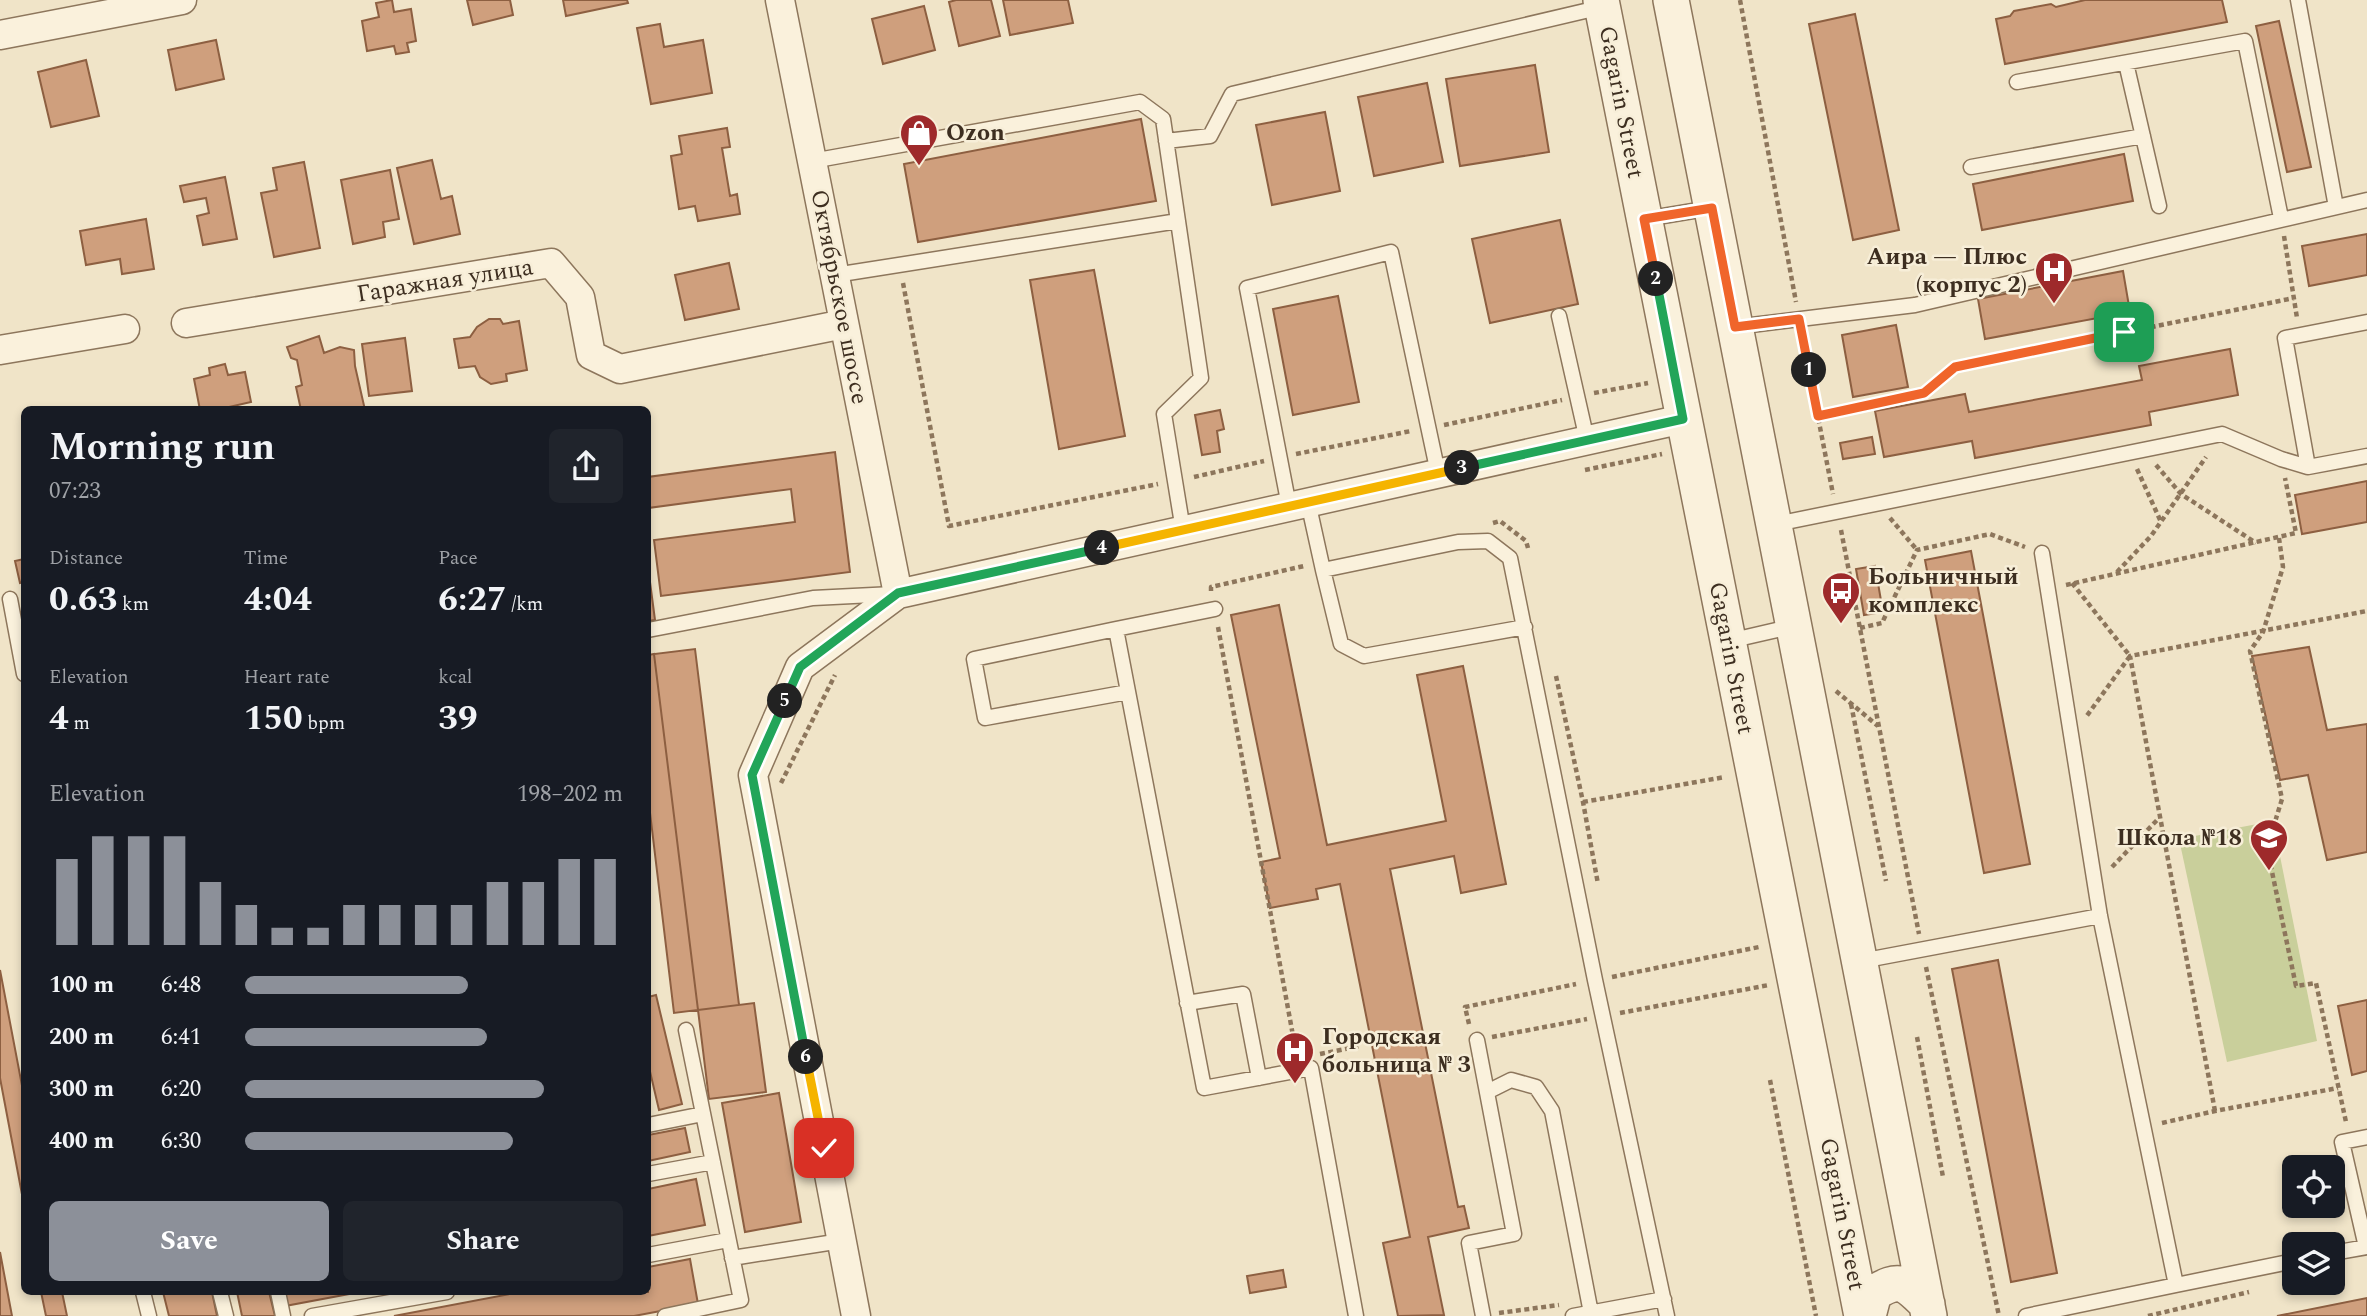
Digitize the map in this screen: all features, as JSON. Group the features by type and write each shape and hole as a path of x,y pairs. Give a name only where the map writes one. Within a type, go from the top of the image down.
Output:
{"street":[{"path":"0,35 182,0"},
{"name":"Октябрьское шоссе","path":"782,0 898,593"},
{"path":"1671,0 1776,524 1928,1310"},
{"name":"Gagarin Street","path":"1602,4 1683,419 1865,1316"},
{"name":"Гаражная улица","path":"186,323 551,263 580,297 591,355 620,369 844,324"},
{"path":"0,350 125,329"},
{"path":"856,1316 752,775 800,667 898,593 1683,419"},
{"path":"1865,1316 1874,1293 1890,1283 1907,1285 1928,1310"}],"lane":[{"path":"2298,0 2336,207"},
{"path":"1166,141 1210,136 1232,94 1602,4"},
{"path":"2017,82 2245,41 2281,218"},
{"path":"2126,63 2159,206"},
{"path":"812,161 1140,102 1163,119 1201,378 1164,414 1183,530"},
{"path":"1971,167 2143,135"},
{"path":"1735,327 1915,305 2367,200"},
{"path":"1644,219 1712,208"},
{"path":"835,275 1178,221"},
{"path":"1438,473 1391,252 1247,288 1280,457 1322,566 1341,644 1364,656 1525,627"},
{"path":"1559,316 1587,440"},
{"path":"2308,467 2285,338 2367,322"},
{"path":"1776,524 2222,434 2281,459 2308,467 2367,456"},
{"path":"1322,566 1458,542 1488,541 1510,558 1595,980 1667,1316"},
{"path":"2042,553 2100,916 2176,1285"},
{"path":"651,629 813,598 898,593"},
{"path":"10,599 21,658"},
{"path":"1128,692 985,718 974,659 1215,608"},
{"path":"1728,642 1794,626"},
{"path":"1116,629 1204,1088 1311,1068 1356,1316"},
{"path":"1860,961 2100,916"},
{"path":"1187,1003 1243,994 1259,1078"},
{"path":"665,1316 741,1300 686,1030"},
{"path":"1476,1040 1514,1234 1469,1243 1483,1316"},
{"path":"1487,1092 1511,1080 1536,1087 1552,1111 1591,1312"},
{"path":"651,1124 703,1114"},
{"path":"2345,1251 2366,1247 2342,1142 2367,1136"},
{"path":"651,1173 713,1162"},
{"path":"651,1254 729,1240"},
{"path":"732,1258 841,1241"},
{"path":"2026,1316 2282,1263"},
{"path":"144,1295 149,1316"},
{"path":"221,1295 226,1316"},
{"path":"279,1295 283,1316"},
{"path":"312,1316 430,1295"},
{"path":"1573,1316 1664,1300"}],"path":[{"path":"1740,0 1922,950 1999,1316"},
{"path":"2281,218 2300,335"},
{"path":"900,265 949,526 1648,383"},
{"path":"1818,416 1924,393 1955,367 2294,298"},
{"path":"2116,574 2151,536 2222,434"},
{"path":"2136,451 2180,494 2257,543"},
{"path":"2136,451 2161,522"},
{"path":"2048,589 2296,533 2281,459"},
{"path":"1876,503 1917,550"},
{"path":"1487,524 1500,521 1526,541 1529,554"},
{"path":"1917,550 1990,534 2042,553"},
{"path":"2279,538 2283,567 2263,632 2250,651 2282,799 2267,848 2296,986 2316,983 2346,1122"},
{"path":"1860,628 1882,623 1917,550"},
{"path":"1297,1058 1211,587 1322,566"},
{"path":"2072,583 2130,656 2215,1111"},
{"path":"2071,738 2130,656 2366,611 2367,620"},
{"path":"776,793 839,666"},
{"path":"1555,671 1600,896"},
{"path":"1851,704 1886,881"},
{"path":"1583,802 1725,777"},
{"path":"2095,884 2160,817"},
{"path":"1614,976 1616,988"},
{"path":"1618,1000 1623,1026"},
{"path":"1917,1037 1943,1177"},
{"path":"1310,1056 1361,1046"},
{"path":"1770,1080 1816,1316"},
{"path":"2144,1127 2339,1088"},
{"path":"2148,1316 2254,1291"}],"green space":[{"path":"2273,821 2317,1041 2227,1062 2179,839"}],"building":[{"path":"392,0 394,12 411,9 416,41 407,43 409,52 396,54 394,46 367,51 362,21 379,17 376,3"},
{"path":"467,0 510,0 513,15 473,25"},
{"path":"563,0 627,0 628,3 566,16"},
{"path":"991,0 1000,36 959,46 949,2"},
{"path":"1003,0 1068,0 1073,23 1010,35"},
{"path":"2085,0 2222,0 2227,22 2005,64 1996,19 2010,16 2014,11 2051,4 2056,7"},
{"path":"924,6 935,50 883,64 872,19"},
{"path":"1855,14 1899,230 1853,240 1809,24"},
{"path":"2279,21 2311,167 2287,172 2256,26"},
{"path":"660,24 664,47 703,40 712,93 651,104 637,28"},
{"path":"216,40 224,79 176,90 168,50"},
{"path":"86,60 99,116 51,127 38,72"},
{"path":"1535,65 1549,152 1460,166 1446,79"},
{"path":"1427,83 1443,162 1374,176 1358,97"},
{"path":"1325,112 1340,191 1272,205 1256,125"},
{"path":"1141,119 1156,201 918,242 904,164"},
{"path":"727,128 730,147 722,148 730,196 737,194 740,214 698,221 695,206 679,209 671,156 682,154 679,136"},
{"path":"2124,154 2133,201 1982,230 1973,184"},
{"path":"432,160 441,199 452,196 460,234 414,244 397,168"},
{"path":"304,162 320,248 274,257 261,193 277,190 273,168"},
{"path":"390,170 399,219 383,222 385,237 353,244 341,180"},
{"path":"225,177 237,239 203,245 197,216 209,213 206,198 184,202 180,186"},
{"path":"146,219 154,269 122,274 120,259 86,265 80,231"},
{"path":"1560,220 1578,304 1490,323 1472,239"},
{"path":"2367,234 2367,275 2309,286 2302,246"},
{"path":"729,263 739,309 685,320 675,275"},
{"path":"1094,270 1125,436 1059,449 1030,280"},
{"name":"Аира — Плюс (корпус 2)","path":"2123,271 2130,312 1985,339 1978,299"},
{"path":"1338,296 1359,402 1293,415 1273,309"},
{"path":"489,319 500,319 503,324 519,321 527,370 506,374 507,381 491,384 480,377 475,366 459,368 454,339 470,337 477,327"},
{"path":"1896,325 1908,387 1853,397 1842,335"},
{"path":"319,336 324,353 340,347 354,350 364,406 300,406 296,387 302,385 297,360 291,358 287,347"},
{"path":"405,338 412,391 369,396 362,344"},
{"path":"2230,349 2238,395 2149,412 2151,425 1975,458 1972,441 1884,457 1875,411 1965,394 1969,412 2142,380 2139,366"},
{"path":"225,364 228,375 245,372 251,402 234,406 199,406 194,379 210,375 209,368"},
{"path":"1220,410 1224,429 1217,431 1220,452 1202,455 1195,415"},
{"path":"1872,437 1875,454 1843,459 1840,443"},
{"path":"835,452 850,572 661,596 654,540 795,522 791,489 651,508 651,477"},
{"path":"2367,481 2367,522 2302,534 2295,495"},
{"path":"1971,551 2030,864 1984,873 1925,560"},
{"path":"21,560 21,583 20,583 15,561"},
{"path":"1875,566 1883,612 1864,615 1856,569"},
{"path":"651,590 655,620 651,621"},
{"path":"1279,605 1327,845 1446,821 1417,675 1463,666 1506,884 1461,893 1454,856 1390,869 1458,1207 1464,1206 1469,1228 1428,1237 1444,1315 1398,1316 1383,1243 1410,1237 1340,884 1316,889 1318,899 1270,908 1261,862 1280,858 1231,615"},
{"path":"2309,647 2327,730 2367,724 2367,852 2327,860 2308,775 2280,780 2252,656"},
{"path":"695,649 739,1005 698,1010 654,654"},
{"path":"651,654 654,654 698,1010 674,1013 651,821"},
{"path":"1998,960 2057,1273 2011,1282 1952,969"},
{"path":"0,970 21,1080 21,1189 0,1078"},
{"path":"656,995 682,1104 659,1110 651,1076 651,996"},
{"path":"2367,1000 2367,1071 2352,1075 2338,1006"},
{"path":"754,1003 766,1092 709,1099 698,1010"},
{"path":"779,1093 801,1222 745,1232 722,1103"},
{"path":"685,1128 690,1152 651,1160 651,1134"},
{"path":"696,1179 705,1225 651,1235 651,1188"},
{"path":"0,1252 12,1316 0,1316"},
{"path":"690,1259 698,1304 634,1316 394,1316 504,1295 651,1295 651,1266"},
{"path":"1283,1270 1286,1287 1250,1293 1247,1276"},
{"path":"42,1295 63,1295 67,1316 46,1316"},
{"path":"164,1295 213,1295 217,1316 169,1316"},
{"path":"238,1295 270,1295 275,1316 242,1316"},
{"path":"283,1295 344,1295 285,1306"},
{"path":"2367,1298 2367,1316 2277,1316"}],"place":[{"name":"Ozon","path":"919,167"},
{"name":"Аира — Плюс (корпус 2)","path":"2054,305"},
{"name":"Больничный комплекс","path":"1841,625"},
{"name":"Школа №18","path":"2269,872"},
{"name":"Городская больница № 3","path":"1295,1085"}],"route":[{"path":"824,1148 752,775 800,667 898,593 1683,419 1644,219 1712,208 1735,327 1799,319 1818,416 1924,393 1955,367 2124,332"}]}
